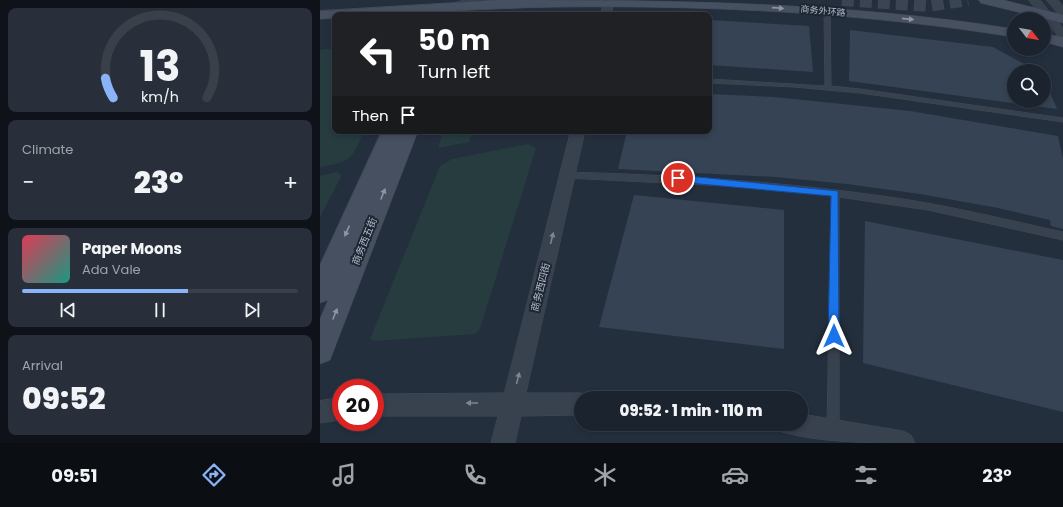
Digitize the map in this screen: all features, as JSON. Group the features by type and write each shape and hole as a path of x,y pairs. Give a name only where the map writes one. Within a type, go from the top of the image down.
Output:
{"street":[{"path":"453,6 482,0"},
{"path":"986,0 1040,12"},
{"path":"1034,0 1043,12"},
{"path":"1052,0 1063,13"},
{"path":"607,12 609,1"},
{"name":"商务外环路","path":"373,12 453,6 609,1 729,4 827,11 1007,32"},
{"name":"商务外环路","path":"320,16 332,15"},
{"path":"1051,15 1063,18"},
{"path":"1051,21 1063,35"},
{"path":"1051,39 1063,42"},
{"name":"商务西五街","path":"320,292 390,134"},
{"name":"商务西五街","path":"320,351 408,134"},
{"name":"商务西四街","path":"503,443 577,134"},
{"path":"384,405 512,403 574,404"},
{"path":"320,412 332,410"},
{"path":"808,427 903,443"}],"lane":[{"path":"827,11 828,88"},
{"path":"712,81 828,88 1063,120"},
{"path":"567,175 664,178 835,193 930,208 1063,236"},
{"path":"833,431 835,193"}],"green space":[{"path":"332,48 332,134 363,134 350,158 339,163 320,167 320,50"},
{"path":"442,134 471,134 469,142 438,148"},
{"path":"528,144 536,148 480,329 475,334 375,341 370,339 440,166 452,159"},
{"path":"337,172 341,175 341,177 320,217 320,176"}],"building":[{"path":"712,20 809,26 813,72 712,65"},
{"path":"850,30 993,47 1024,64 1007,64 1007,102 849,81"},
{"path":"712,94 774,97 910,111 1058,136 1063,159 1063,229 1051,226 1050,220 998,208 920,194 847,184 775,177 618,169 626,134 712,134"},
{"path":"1051,95 1057,109 1050,108 1051,108"},
{"path":"634,195 784,210 784,349 599,327"},
{"path":"865,221 1063,260 1063,412 863,363"}],"tunnel":[{"path":"842,0 928,6 968,0"}],"route":[{"path":"678,178 835,193 834,336"}]}
